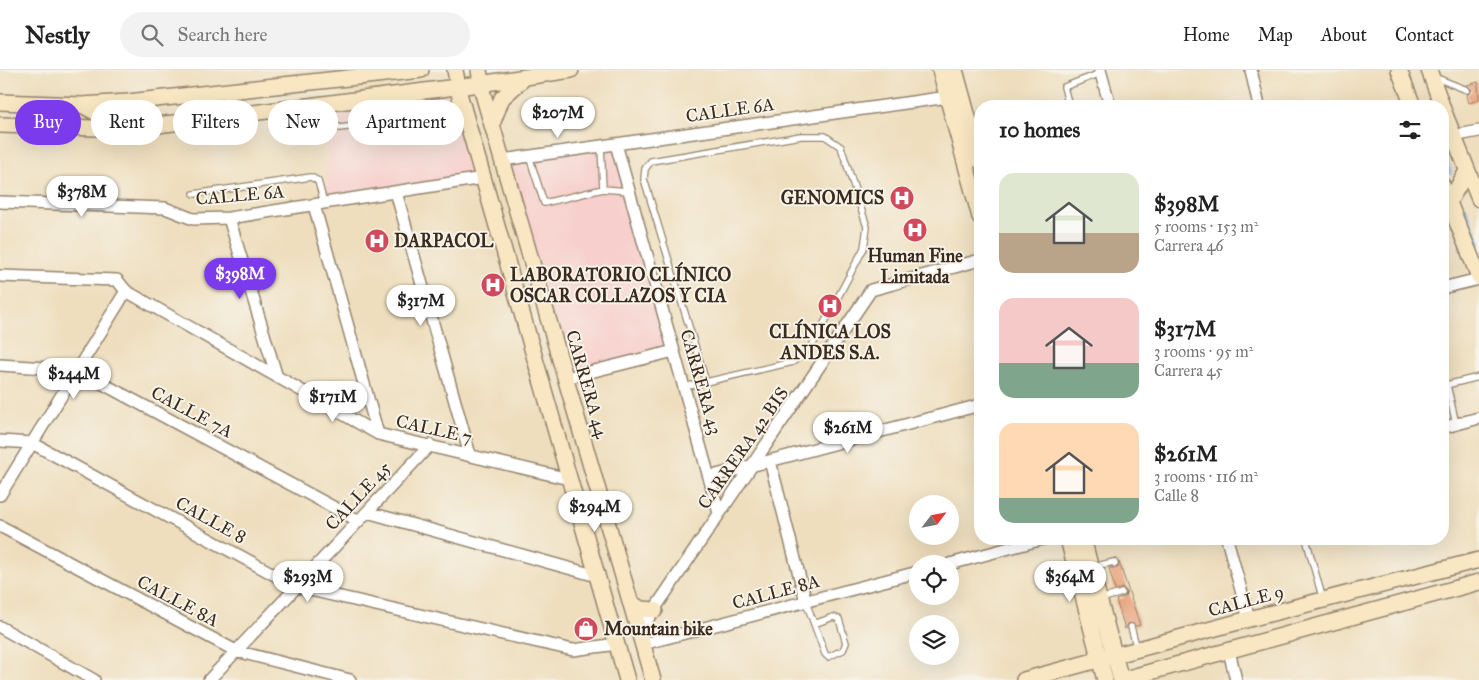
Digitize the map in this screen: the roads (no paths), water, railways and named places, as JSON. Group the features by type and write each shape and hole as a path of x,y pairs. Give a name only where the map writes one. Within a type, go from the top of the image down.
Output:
{"main road":[{"path":"2,98 82,105 128,102 419,70"},
{"path":"454,70 457,87 627,680"},
{"path":"338,102 457,87 480,77 526,77 572,70"},
{"path":"940,70 974,134"},
{"path":"955,70 955,96 974,188"},
{"path":"1399,70 1411,100"},
{"path":"1430,73 1440,100"},
{"name":"CARRERA 44","path":"480,77 502,160 653,680"},
{"path":"492,125 502,98 517,82 526,77"},
{"path":"82,105 91,110"},
{"path":"163,124 268,111"},
{"path":"0,125 91,128"},
{"path":"1449,125 1479,199"},
{"path":"1467,171 1449,202 1479,278"},
{"path":"528,334 535,339 543,368 558,378 566,378"},
{"path":"586,538 603,506"},
{"path":"1070,545 1108,658 1121,680 1478,584"},
{"path":"1085,545 1099,599 1108,658 1105,680"},
{"name":"CALLE 9","path":"1024,680 1138,651 1249,619 1479,560"},
{"path":"630,602 641,609 655,610"}],"street":[{"path":"1251,70 1258,100"},
{"path":"1100,71 1108,100"},
{"name":"CALLE 6A","path":"502,160 955,96"},
{"path":"1453,136 1479,131"},
{"name":"CARRERA 43","path":"616,144 719,513"},
{"name":"CALLE 6A","path":"0,202 165,208 193,219 229,218 483,178"},
{"path":"396,192 470,455"},
{"path":"319,204 378,434"},
{"path":"229,218 276,374"},
{"name":"CARRERA 42 BIS","path":"641,638 655,610 719,513 754,465 872,290 878,286 974,262"},
{"name":"CALLE 7","path":"0,276 117,280 126,291 276,374 378,434 569,479"},
{"path":"1449,286 1479,278"},
{"path":"0,495 126,291"},
{"path":"566,378 674,351"},
{"name":"CALLE 7A","path":"0,365 77,370 363,516 597,576"},
{"path":"709,477 974,407"},
{"path":"1449,426 1479,418"},
{"name":"CALLE 8","path":"0,441 32,443 297,587 573,650 617,644"},
{"name":"CALLE 45","path":"209,680 430,445"},
{"path":"770,461 806,602"},
{"name":"CALLE 8A","path":"0,526 236,651 350,680"},
{"path":"959,562 1021,545"},
{"path":"1229,545 1249,619"},
{"name":"CALLE 8A","path":"641,638 806,602 909,574"},
{"path":"0,627 94,680"},
{"path":"1229,651 1236,680"}],"lane":[{"path":"1068,100 1064,86 1100,71"},
{"path":"1430,73 1466,90"},
{"path":"338,127 340,128 391,121 401,107 405,93"},
{"path":"684,387 706,382 793,362 812,346 864,248 867,227 841,147 825,136 801,136 651,162 646,169 644,179 706,382"},
{"path":"601,146 603,189"},
{"path":"529,156 544,203 603,189 629,190"},
{"path":"194,194 311,177 318,181 319,204"},
{"path":"1449,384 1479,378"},
{"path":"1449,399 1456,424"},
{"path":"1308,545 1323,600"},
{"path":"1091,568 1114,562 1114,564"},
{"path":"1099,599 1123,594"},
{"path":"806,602 814,624 825,654 828,657 843,650 846,643 839,619 833,617 814,624"},
{"path":"1131,627 1138,651"}],"waterway":[{"path":"1465,208 1479,244"}],"place":[{"name":"GENOMICS","path":"902,198"},
{"name":"Human Fine Limitada","path":"915,230"},
{"name":"DARPACOL","path":"377,241"},
{"name":"LABORATORIO CLÍNICO OSCAR COLLAZOS Y CIA","path":"493,285"},
{"name":"CLÍNICA LOS ANDES S.A.","path":"830,306"},
{"name":"Mountain bike","path":"586,629"}]}
